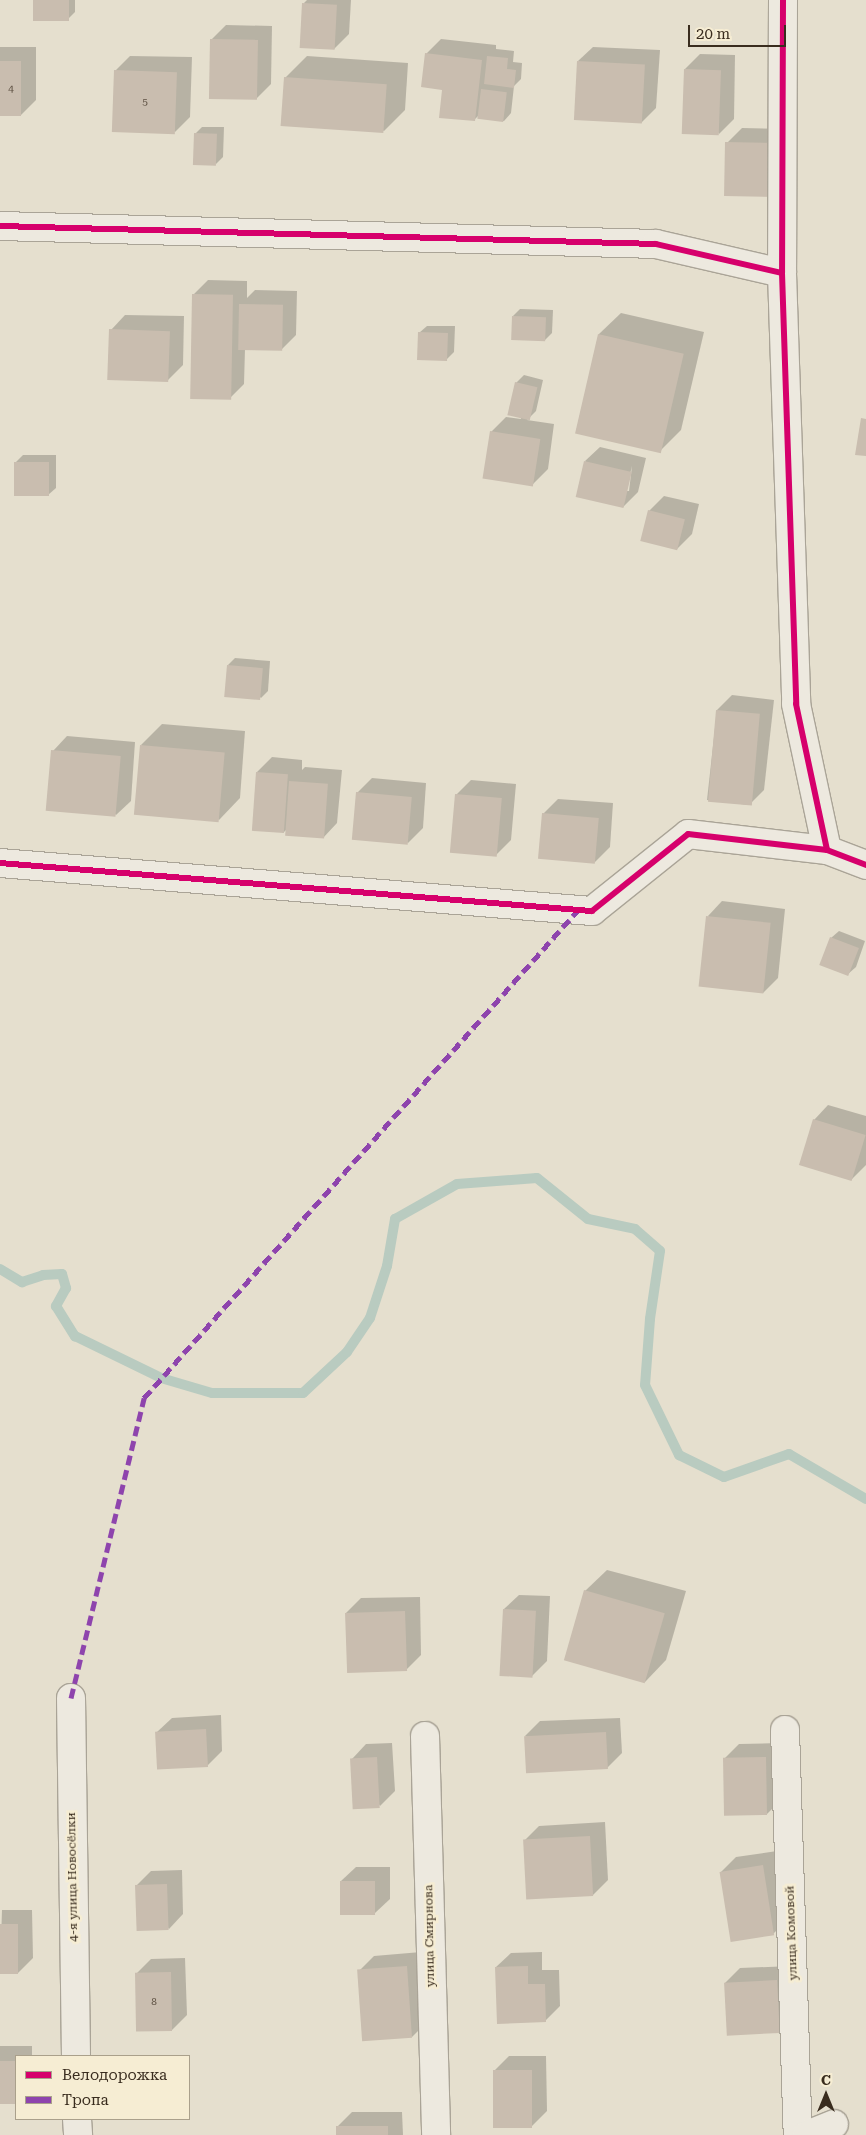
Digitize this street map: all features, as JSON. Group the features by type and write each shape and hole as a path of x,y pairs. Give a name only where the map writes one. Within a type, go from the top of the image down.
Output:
{"street":[{"path":"783,0 782,273 796,704 827,850"},
{"path":"0,226 656,244 782,273"},
{"path":"0,863 592,911 688,834 827,850 866,864"},
{"name":"4-я улица Новосёлки","path":"70,1698 76,2055"},
{"name":"улица Комовой","path":"785,1730 798,2135"},
{"name":"улица Смирнова","path":"425,1736 436,2135"},
{"path":"77,2120 78,2135"},
{"path":"807,2135 834,2124"}],"building":[{"path":"33,0 69,0 69,21 33,21"},
{"path":"302,3 337,5 335,50 300,48"},
{"path":"210,39 258,40 257,100 209,99"},
{"path":"425,53 482,60 475,121 439,118 442,90 421,87"},
{"path":"487,56 508,58 507,69 516,70 514,88 484,84"},
{"path":"0,61 21,61 21,116 0,116"},
{"path":"577,61 645,65 642,123 574,120"},
{"path":"684,69 721,70 719,135 682,134"},
{"path":"114,70 177,72 175,134 112,132"},
{"path":"284,77 387,84 383,133 281,126"},
{"path":"481,89 507,92 503,122 477,119"},
{"path":"194,133 217,134 216,166 193,165"},
{"path":"725,142 778,143 777,197 724,196"},
{"path":"192,294 233,295 231,400 190,399"},
{"path":"239,304 283,305 282,351 238,350"},
{"path":"512,316 546,317 545,341 511,340"},
{"path":"109,329 170,331 168,382 107,380"},
{"path":"418,332 448,333 447,361 417,360"},
{"path":"598,334 684,354 661,453 575,433"},
{"path":"515,382 537,387 530,420 507,415"},
{"path":"861,418 866,419 866,456 855,455"},
{"path":"490,431 540,439 533,486 482,478"},
{"path":"584,461 632,472 623,508 576,497"},
{"path":"14,462 49,462 49,496 14,496"},
{"path":"648,510 685,519 677,550 640,541"},
{"path":"227,665 263,668 260,700 224,697"},
{"path":"716,710 760,714 752,805 708,802"},
{"path":"140,745 225,752 219,822 134,815"},
{"path":"51,750 121,756 115,817 46,811"},
{"path":"256,772 288,774 284,833 252,831"},
{"path":"289,781 328,784 324,839 285,836"},
{"path":"356,792 412,797 408,845 352,840"},
{"path":"455,794 502,798 497,857 450,853"},
{"path":"542,813 599,818 595,864 538,859"},
{"path":"706,916 771,923 763,993 699,987"},
{"path":"830,937 859,948 848,976 819,965"},
{"path":"813,1119 866,1135 852,1181 799,1165"},
{"path":"584,1590 665,1613 645,1683 564,1660"},
{"path":"503,1609 536,1611 532,1678 499,1676"},
{"path":"405,1611 407,1671 347,1673 345,1613"},
{"path":"206,1729 208,1767 157,1770 155,1732"},
{"path":"606,1732 608,1769 526,1773 524,1736"},
{"path":"377,1757 380,1808 353,1809 350,1758"},
{"path":"766,1757 767,1815 724,1816 723,1758"},
{"path":"590,1836 593,1896 526,1899 523,1840"},
{"path":"763,1865 774,1935 731,1942 720,1872"},
{"path":"340,1881 375,1881 375,1915 340,1915"},
{"path":"167,1884 169,1930 137,1931 135,1885"},
{"path":"0,1924 18,1924 18,1974 0,1974"},
{"path":"407,1966 412,2038 362,2041 357,1969"},
{"path":"528,1966 528,1984 545,1984 546,2022 497,2024 495,1967"},
{"path":"171,1972 172,2031 136,2032 135,1973"},
{"path":"777,1980 780,2033 727,2036 724,1983"},
{"path":"0,2061 15,2061 15,2104 0,2104"},
{"path":"493,2070 532,2070 532,2128 493,2128"},
{"path":"336,2126 388,2126 388,2135 336,2135"}],"waterway":[{"path":"0,1269 22,1282 43,1275 62,1274 66,1288 56,1306 75,1336 161,1378 212,1393 303,1393 347,1352 370,1318 387,1266 395,1219 457,1184 537,1178 588,1219 635,1229 660,1251 650,1319 645,1385 679,1455 724,1477 789,1454 866,1499"}],"marked path":[{"path":"71,1698 144,1398 578,910"}],"cycle path":[{"path":"783,0 782,273 796,704 827,850 866,865"},
{"path":"0,226 656,244 782,273"},
{"path":"0,863 592,911 688,834 827,850"}]}
